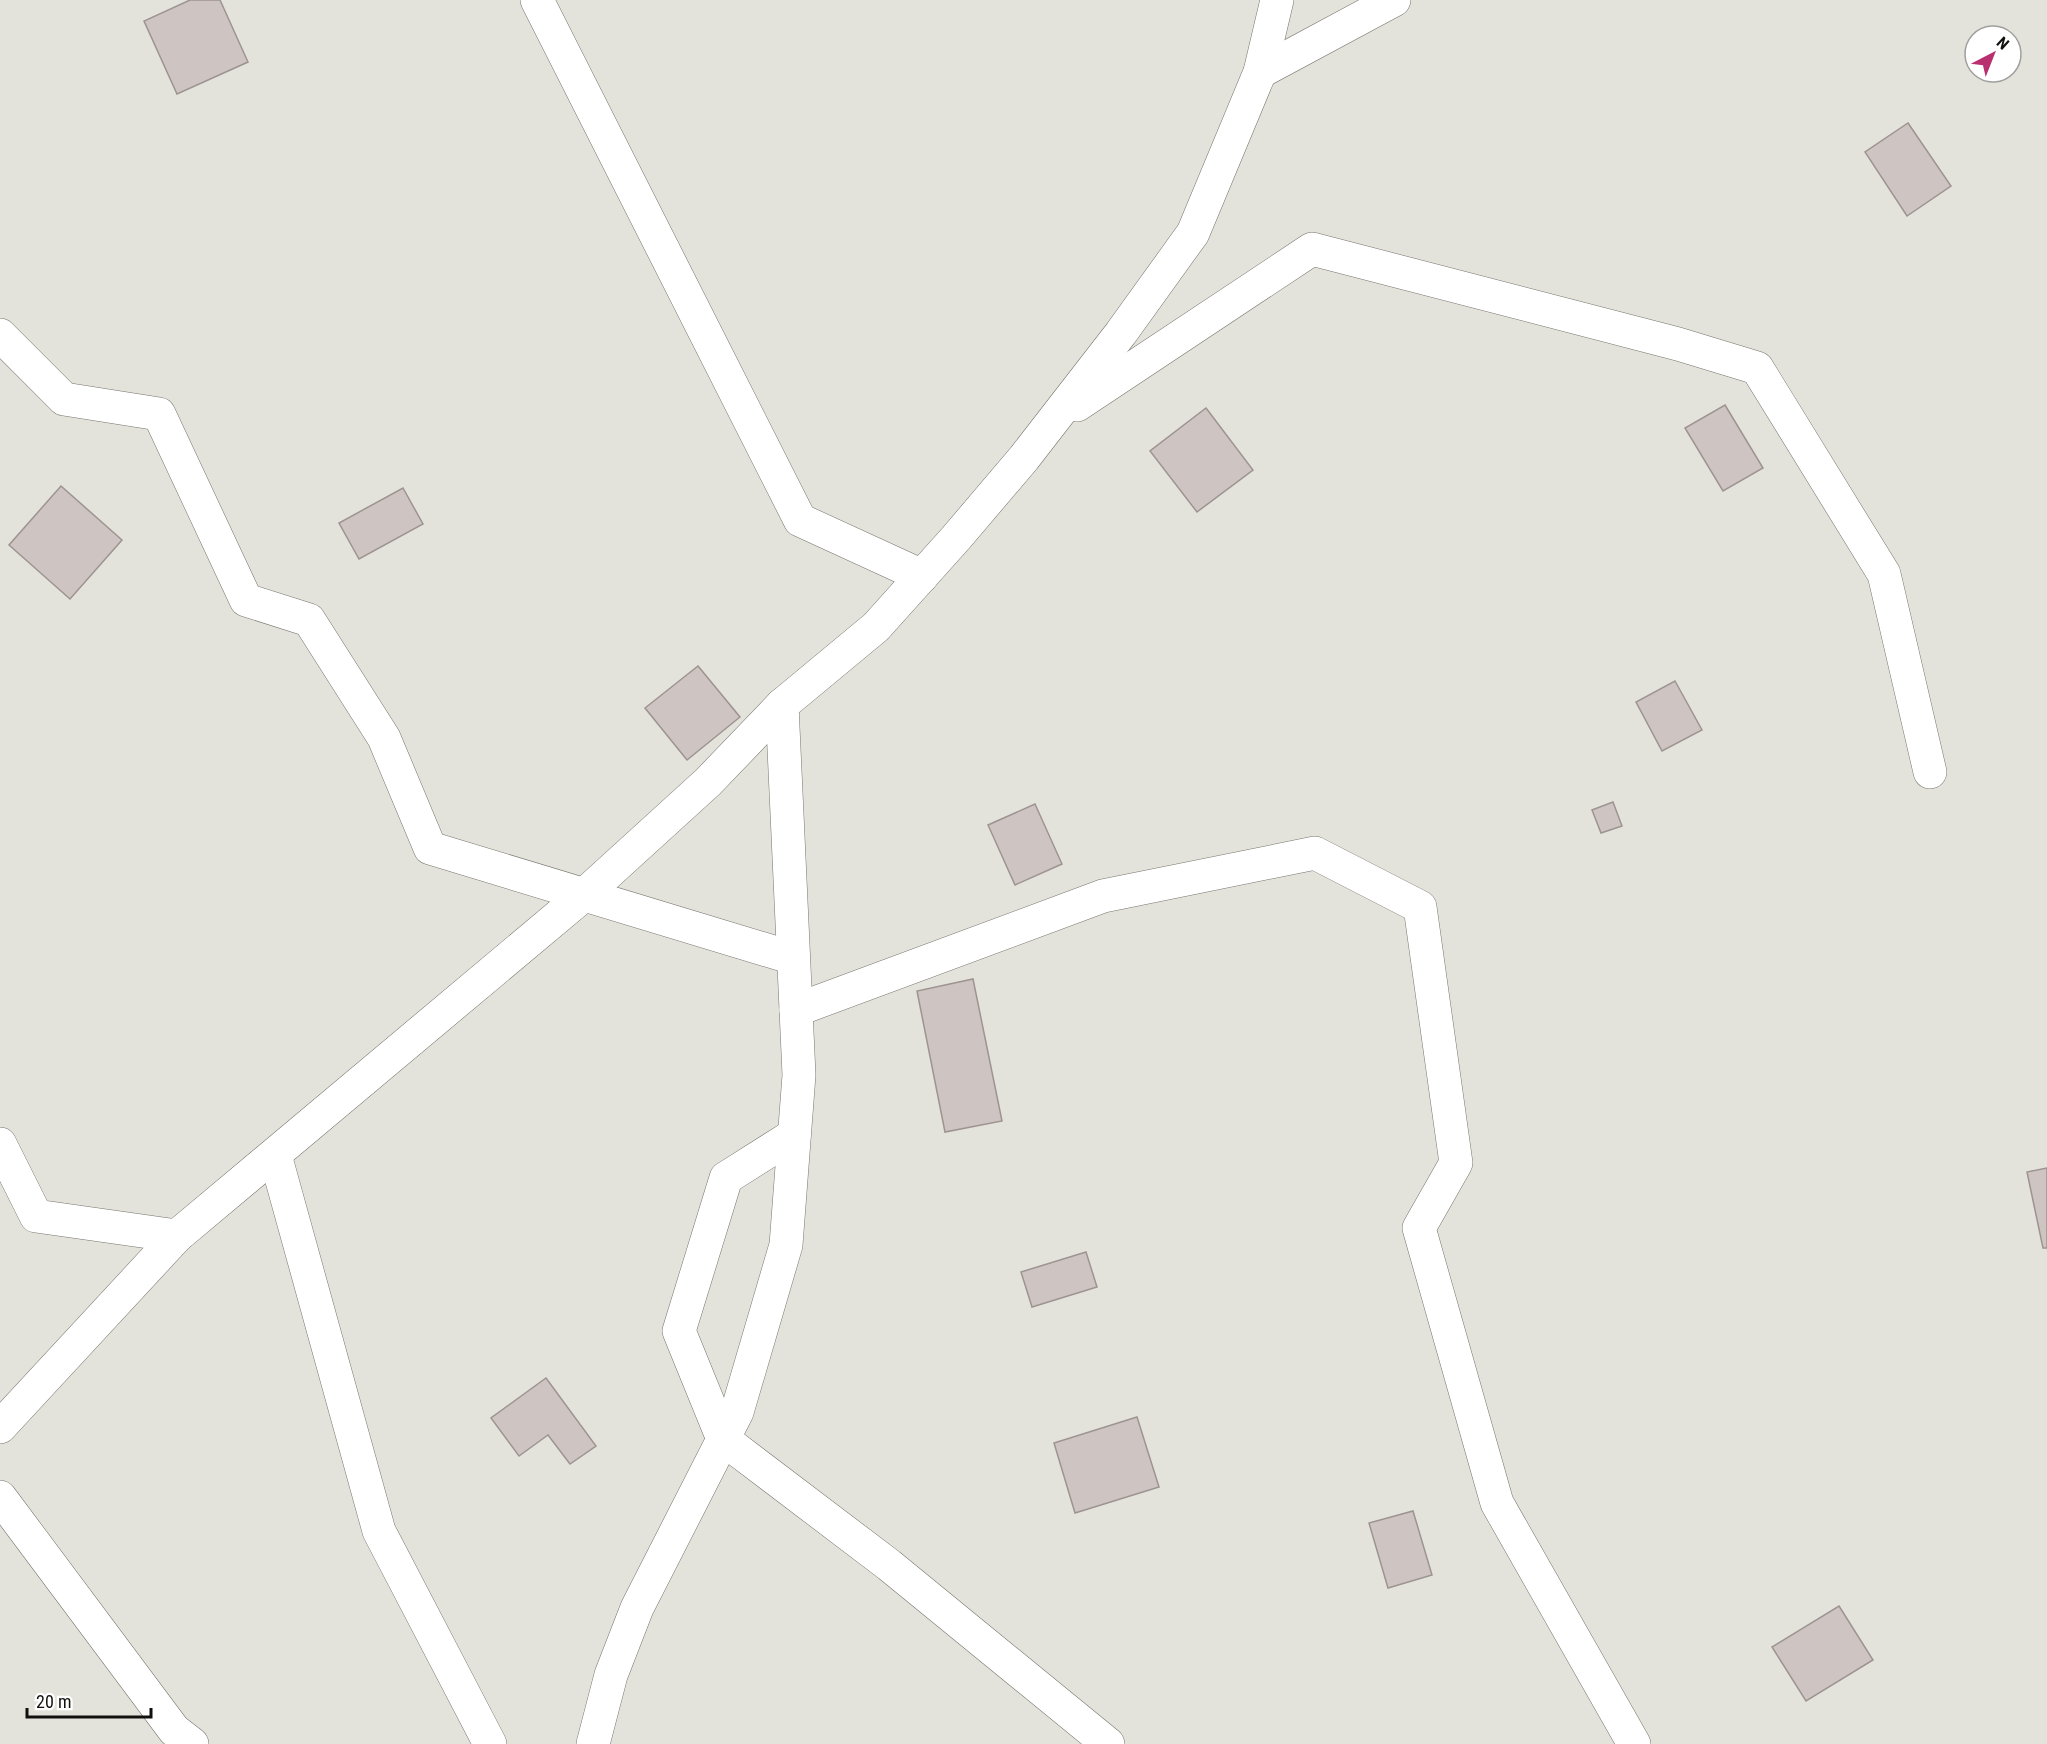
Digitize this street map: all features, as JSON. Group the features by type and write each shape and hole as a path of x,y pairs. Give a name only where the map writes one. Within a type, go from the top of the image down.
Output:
{"street":[{"path":"537,0 800,520 922,576"},
{"path":"0,1427 177,1236 585,894 708,782 782,705 876,627 922,576 1053,421 1121,333 1193,233 1260,72 1277,0"},
{"path":"1260,72 1394,0"},
{"path":"1053,421 1312,249 1678,344 1757,368 1884,574 1930,772"},
{"path":"0,335 64,399 159,414 246,600 309,620 384,738 430,848 793,958"},
{"path":"594,1744 610,1675 637,1608 737,1412 786,1245 799,1076 782,705"},
{"path":"796,1010 1103,896 1315,853 1420,907 1456,1163 1419,1228 1497,1503 1634,1744"},
{"path":"794,1135 726,1178 679,1331 723,1439 890,1564 1080,1731 1108,1744"},
{"path":"0,1144 36,1216 177,1236"},
{"path":"275,1155 379,1531 490,1744"},
{"path":"0,1497 174,1730 192,1744"}],"building":[{"path":"190,0 220,0 248,62 177,94 144,21"},
{"path":"1908,123 1951,186 1907,216 1865,152"},
{"path":"1725,405 1763,468 1723,491 1685,428"},
{"path":"1206,408 1253,470 1197,512 1150,451"},
{"path":"61,486 122,540 70,599 9,545"},
{"path":"403,488 423,524 359,559 339,523"},
{"path":"698,666 740,717 687,760 645,708"},
{"path":"1675,681 1702,730 1662,751 1636,702"},
{"path":"1613,802 1622,826 1601,833 1592,810"},
{"path":"1035,804 1062,864 1015,885 988,825"},
{"path":"973,979 1002,1121 945,1132 917,991"},
{"path":"2047,1168 2047,1248 2043,1248 2027,1172"},
{"path":"1086,1252 1097,1287 1032,1307 1021,1272"},
{"path":"546,1378 596,1446 570,1464 548,1435 519,1456 491,1418"},
{"path":"1137,1417 1159,1487 1075,1513 1054,1443"},
{"path":"1413,1511 1432,1575 1388,1588 1369,1523"},
{"path":"1839,1606 1873,1660 1806,1701 1772,1647"}]}
